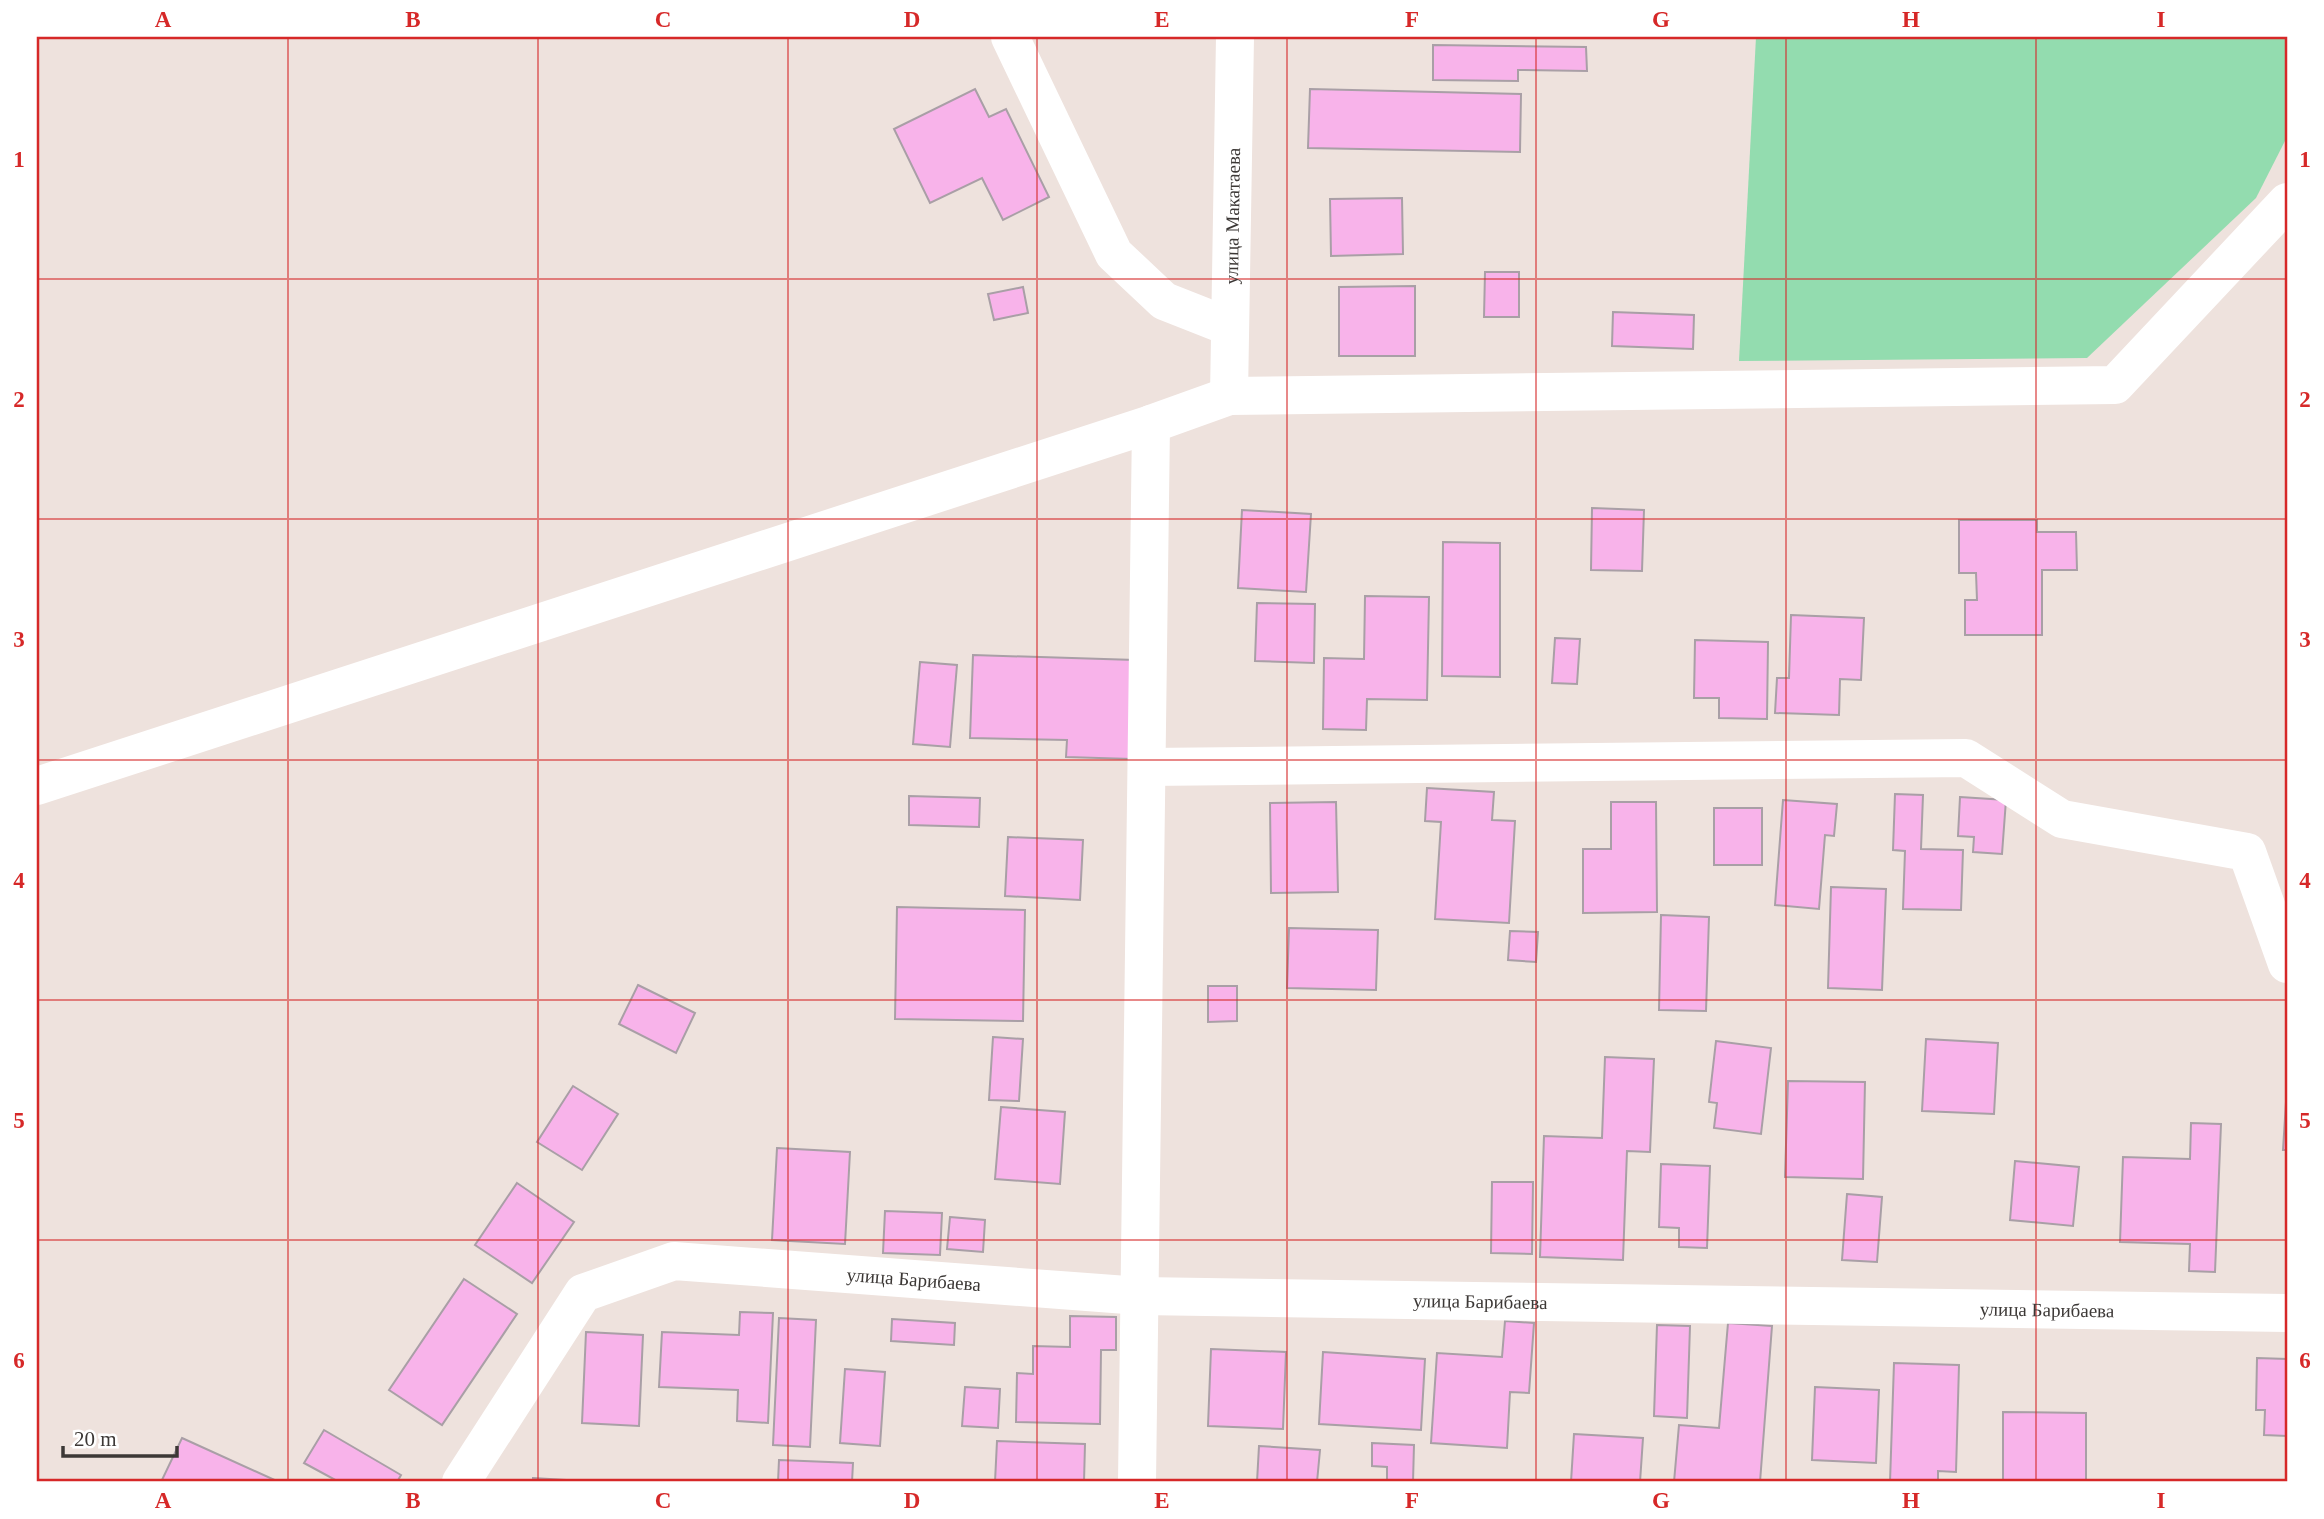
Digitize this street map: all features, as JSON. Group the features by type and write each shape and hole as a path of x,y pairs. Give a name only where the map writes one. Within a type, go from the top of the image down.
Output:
{"street":[{"path":"1010,37 1114,254 1164,302 1230,327"},
{"name":"улица Макатаева","path":"1229,396 1235,37"},
{"path":"37,786 1151,424 1229,396 2115,386 2287,202"},
{"path":"1137,1482 1151,424"},
{"path":"1147,767 1966,758 2062,819 2247,852 2287,964"},
{"name":"улица Барибаева","path":"461,1482 583,1293 674,1261 1140,1296 2287,1313"}],"green space":[{"path":"1756,37 2287,37 2287,137 2256,198 2087,358 1739,361"}],"building":[{"path":"1433,45 1586,47 1587,71 1518,70 1518,81 1433,80"},
{"path":"975,89 989,117 1006,109 1049,197 1003,220 982,178 930,203 894,129"},
{"path":"1310,89 1521,94 1520,152 1308,148"},
{"path":"1402,198 1403,254 1331,256 1330,199"},
{"path":"1485,272 1519,272 1519,317 1484,317"},
{"path":"1415,286 1415,356 1339,356 1339,287"},
{"path":"1023,287 1028,313 994,320 988,294"},
{"path":"1613,312 1694,315 1693,349 1612,346"},
{"path":"1592,508 1644,510 1642,571 1591,570"},
{"path":"1242,510 1311,514 1306,592 1238,588"},
{"path":"1959,520 2037,520 2037,532 2076,532 2077,570 2042,570 2042,635 1965,635 1965,600 1977,600 1976,573 1959,573"},
{"path":"1443,542 1500,543 1500,677 1442,676"},
{"path":"1365,596 1429,597 1427,700 1367,699 1366,730 1323,729 1324,658 1364,659"},
{"path":"1257,603 1315,604 1314,663 1255,661"},
{"path":"1791,615 1864,618 1861,680 1840,679 1839,715 1775,713 1777,678 1789,678"},
{"path":"1555,638 1580,639 1577,684 1552,683"},
{"path":"1695,640 1768,642 1767,719 1719,718 1719,698 1694,698"},
{"path":"973,655 1135,660 1132,759 1066,757 1067,740 970,738"},
{"path":"920,662 957,665 950,747 913,744"},
{"path":"1427,788 1494,792 1492,820 1515,821 1509,923 1435,919 1441,822 1425,821"},
{"path":"1895,794 1923,795 1921,849 1963,850 1961,910 1903,909 1905,851 1893,850"},
{"path":"909,796 980,798 979,827 909,825"},
{"path":"1960,797 2006,800 2002,854 1973,852 1974,837 1958,836"},
{"path":"1783,800 1837,804 1834,836 1825,835 1819,909 1775,905"},
{"path":"1336,802 1338,892 1271,893 1270,803"},
{"path":"1611,802 1656,802 1657,912 1583,913 1583,849 1611,849"},
{"path":"1714,808 1762,808 1762,865 1714,865"},
{"path":"1008,837 1083,840 1080,900 1005,896"},
{"path":"1831,887 1886,889 1882,990 1828,988"},
{"path":"897,907 1025,910 1023,1021 895,1019"},
{"path":"1661,915 1709,917 1706,1011 1659,1010"},
{"path":"1289,928 1378,930 1376,990 1287,988"},
{"path":"1510,931 1538,932 1536,962 1508,960"},
{"path":"638,985 695,1013 676,1053 619,1024"},
{"path":"1208,986 1237,986 1237,1021 1208,1022"},
{"path":"993,1037 1023,1039 1019,1101 989,1100"},
{"path":"1926,1039 1998,1043 1994,1114 1922,1111"},
{"path":"1716,1041 1771,1048 1761,1134 1714,1128 1717,1103 1709,1102"},
{"path":"1605,1057 1654,1059 1650,1152 1627,1151 1623,1260 1540,1257 1544,1136 1602,1138"},
{"path":"1788,1081 1865,1082 1863,1179 1785,1177"},
{"path":"573,1086 618,1114 582,1170 537,1142"},
{"path":"2287,1086 2287,1150 2283,1150"},
{"path":"1001,1107 1065,1112 1060,1184 995,1179"},
{"path":"2191,1123 2221,1124 2215,1272 2189,1271 2190,1244 2120,1242 2123,1157 2190,1159"},
{"path":"777,1148 850,1152 845,1244 772,1240"},
{"path":"2015,1161 2079,1167 2073,1226 2010,1220"},
{"path":"1661,1164 1710,1166 1707,1248 1679,1247 1679,1228 1659,1227"},
{"path":"1492,1182 1533,1182 1532,1254 1491,1253"},
{"path":"517,1183 574,1222 532,1283 475,1245"},
{"path":"1847,1194 1882,1197 1877,1262 1842,1260"},
{"path":"885,1211 942,1213 940,1255 883,1253"},
{"path":"950,1217 985,1220 983,1252 947,1249"},
{"path":"464,1279 517,1314 442,1425 389,1390"},
{"path":"740,1312 773,1313 768,1423 737,1421 738,1390 659,1387 662,1332 739,1335"},
{"path":"1070,1316 1116,1317 1116,1350 1101,1350 1100,1424 1016,1422 1017,1373 1033,1374 1033,1346 1070,1347"},
{"path":"779,1318 816,1320 810,1447 773,1445"},
{"path":"892,1319 955,1323 954,1345 891,1341"},
{"path":"1505,1321 1534,1323 1529,1393 1510,1392 1507,1448 1431,1443 1437,1353 1502,1357"},
{"path":"1728,1323 1772,1326 1760,1482 1674,1482 1679,1425 1719,1428"},
{"path":"1657,1325 1690,1326 1687,1418 1654,1416"},
{"path":"586,1332 643,1335 639,1426 582,1423"},
{"path":"1211,1349 1286,1352 1283,1429 1208,1426"},
{"path":"1323,1352 1425,1359 1421,1430 1319,1424"},
{"path":"2257,1358 2287,1359 2287,1436 2264,1435 2265,1410 2256,1410"},
{"path":"1894,1363 1959,1365 1956,1472 1938,1471 1938,1482 1890,1482"},
{"path":"845,1369 885,1372 880,1446 840,1443"},
{"path":"965,1387 1000,1389 998,1428 962,1426"},
{"path":"1815,1387 1879,1390 1876,1463 1812,1460"},
{"path":"2003,1412 2086,1413 2086,1482 2003,1482"},
{"path":"324,1430 401,1475 397,1482 339,1482 304,1463"},
{"path":"1574,1434 1643,1438 1640,1482 1571,1482"},
{"path":"182,1438 279,1482 161,1482"},
{"path":"997,1441 1085,1444 1084,1482 995,1482"},
{"path":"1372,1443 1414,1445 1413,1482 1387,1482 1387,1467 1372,1466"},
{"path":"1259,1446 1320,1450 1317,1482 1257,1482"},
{"path":"779,1460 853,1463 852,1482 778,1482"},
{"path":"533,1478 600,1482 533,1482"}]}
